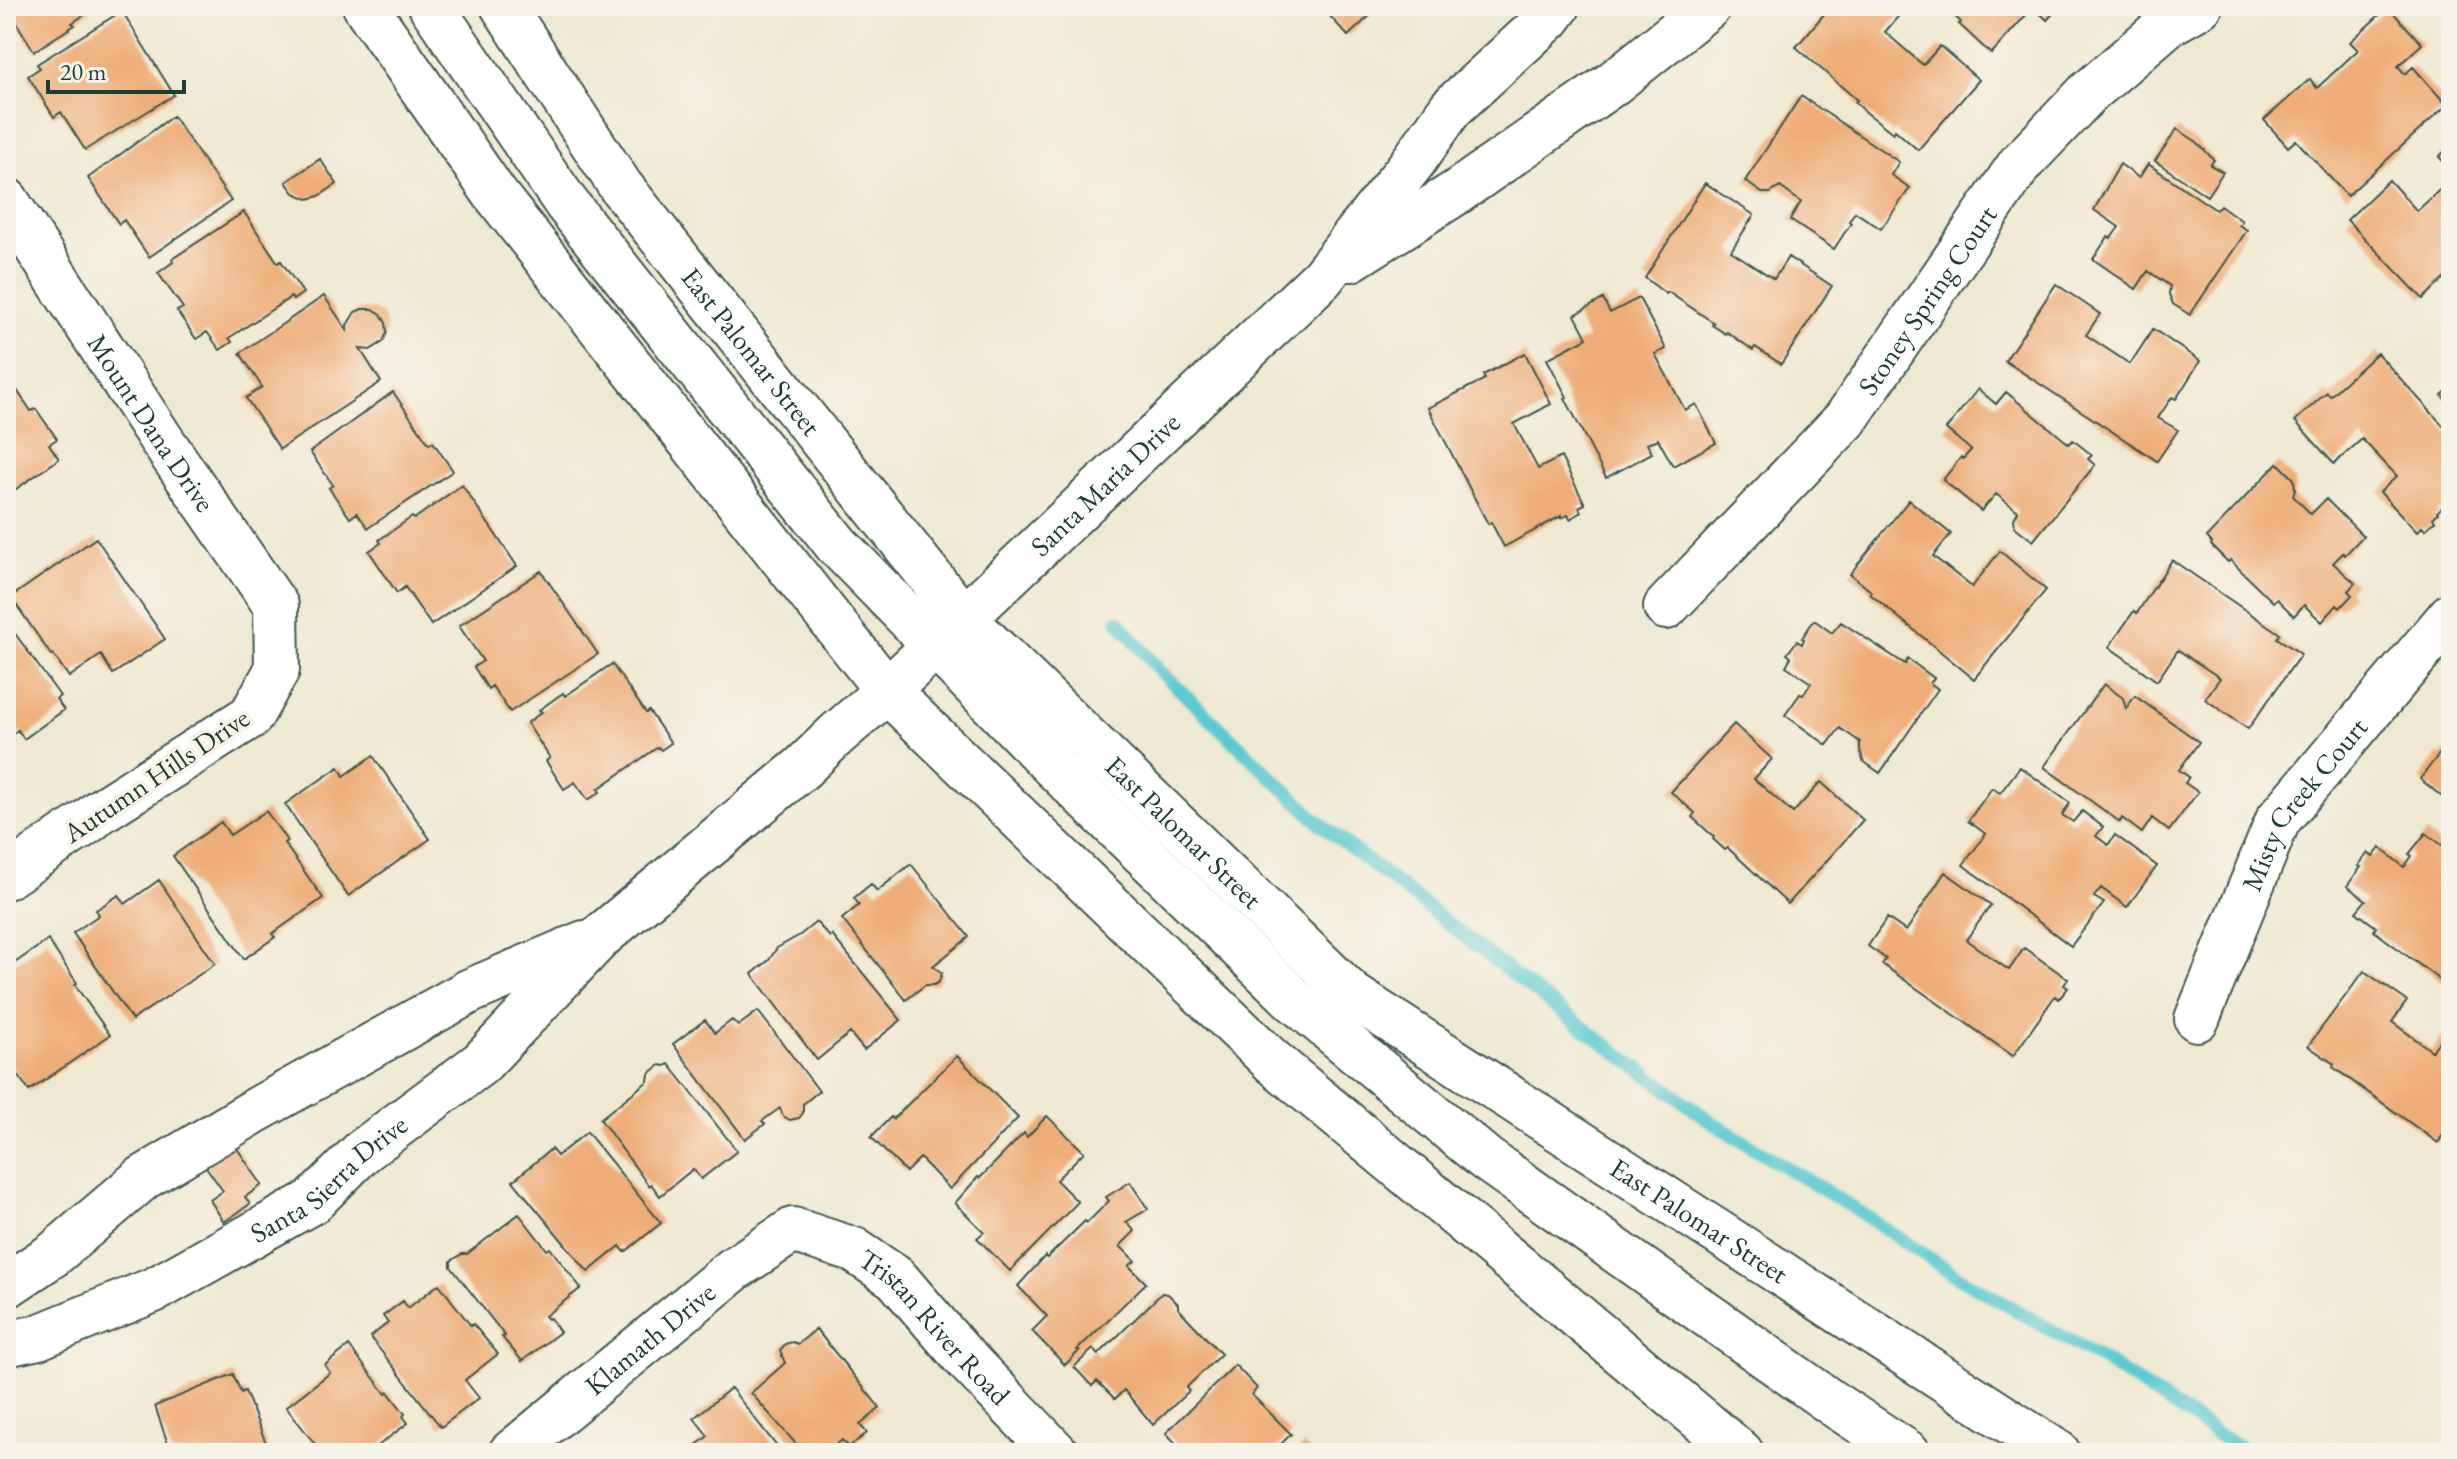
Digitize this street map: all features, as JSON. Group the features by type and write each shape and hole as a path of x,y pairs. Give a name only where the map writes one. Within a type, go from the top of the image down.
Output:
{"street":[{"path":"365,6 495,194 887,691 1272,1061 1741,1453"},
{"path":"431,6 576,215 837,545 949,632 1055,768 1294,1000 1486,1159 1832,1403 1908,1453"},
{"name":"East Palomar Street","path":"503,6 621,187 949,632 1352,995 2058,1453"},
{"name":"Santa Maria Drive","path":"887,691 1322,278 1451,108 1549,18 1558,6"},
{"name":"Santa Maria Drive","path":"1322,278 1496,165 1612,84 1709,6"},
{"name":"Stoney Spring Court","path":"1666,607 1845,420 2020,164 2087,94 2168,24 2200,6"},
{"name":"Mount Dana Drive","path":"6,200 161,439 276,606 278,653"},
{"name":"Misty Creek Court","path":"2197,1019 2278,820 2451,615"},
{"name":"Autumn Hills Drive","path":"6,877 99,812 251,716 277,670 278,653"},
{"name":"Santa Sierra Drive","path":"6,1344 38,1337 156,1289 313,1201 363,1151 481,1063 601,936 803,767 887,691"},
{"name":"Santa Sierra Drive","path":"6,1286 54,1254 143,1178 258,1109 470,991 601,936"},
{"name":"Klamath Drive","path":"511,1453 734,1269 793,1230"},
{"name":"Tristan River Road","path":"793,1230 854,1250 896,1278 963,1356 1056,1453"}],"building":[{"path":"6,6 98,6 34,51 11,14 6,17"},
{"path":"1337,6 1380,6 1348,36 1328,14"},
{"path":"1831,6 1907,6 1885,32 1923,65 1940,46 1979,80 1918,150 1895,130 1893,133 1867,113 1855,102 1857,100 1796,47"},
{"path":"1943,6 2019,6 2027,14 1991,54"},
{"path":"2032,6 2060,6 2047,20"},
{"path":"2388,7 2422,44 2398,66 2405,74 2413,67 2447,105 2347,196 2296,140 2288,147 2264,120 2310,79 2317,88 2358,50 2350,42"},
{"path":"122,11 174,95 85,150 61,112 54,117 28,76 40,68 37,64"},
{"path":"1801,96 1899,162 1891,175 1910,188 1881,229 1855,212 1834,249 1790,220 1801,202 1780,187 1770,193 1762,193 1745,181"},
{"path":"173,116 231,201 149,257 124,220 119,224 88,178"},
{"path":"2177,129 2197,142 2214,160 2210,165 2223,172 2207,196 2155,161"},
{"path":"2451,145 2451,170 2439,157"},
{"path":"320,159 337,184 308,199 294,193 286,182"},
{"path":"2120,164 2139,178 2148,164 2216,210 2220,205 2242,221 2239,225 2247,230 2190,315 2173,304 2170,286 2148,271 2136,289 2093,259 2119,227 2094,210"},
{"path":"2451,179 2451,272 2423,299 2347,220 2389,180 2417,211"},
{"path":"1705,183 1754,215 1731,251 1774,279 1788,257 1832,286 1781,364 1755,347 1753,350 1726,334 1645,278"},
{"path":"244,212 278,263 281,261 303,293 293,300 291,297 229,338 232,342 220,350 207,332 196,339 177,311 183,308 158,273 173,262 172,259"},
{"path":"2056,284 2100,314 2086,335 2130,364 2153,329 2200,361 2176,399 2172,397 2158,418 2178,430 2157,461 2005,361"},
{"path":"324,296 347,330 355,312 373,309 381,314 387,332 383,342 370,350 360,349 381,382 280,449 246,398 262,387 240,353"},
{"path":"1639,298 1666,349 1655,354 1685,410 1696,404 1716,443 1673,466 1658,439 1647,444 1652,453 1606,478 1547,359 1587,338 1575,315 1603,299 1610,313"},
{"path":"1525,353 1551,404 1514,424 1538,469 1561,457 1585,504 1579,507 1581,512 1570,519 1568,515 1561,516 1504,547 1491,522 1488,524 1428,408 1485,379 1483,375"},
{"path":"2377,353 2451,434 2451,499 2437,512 2433,518 2435,521 2425,530 2422,527 2417,532 2380,492 2397,476 2362,439 2334,464 2295,421 2327,392 2330,396"},
{"path":"6,374 31,411 36,409 57,439 49,444 59,459 6,496"},
{"path":"2451,387 2451,405 2442,395"},
{"path":"1978,389 1996,404 2006,392 2069,444 2073,440 2092,455 2088,459 2095,465 2033,541 2015,527 2014,519 2018,511 1996,494 1981,511 1943,480 1961,457 1963,459 1971,450 1946,429"},
{"path":"393,392 429,444 433,442 453,471 368,528 357,513 350,518 329,488 333,485 310,452"},
{"path":"2278,463 2294,479 2293,496 2311,514 2326,499 2363,536 2333,563 2355,583 2348,591 2352,595 2340,608 2337,605 2322,622 2304,605 2294,616 2277,599 2273,602 2230,560 2228,562 2207,537"},
{"path":"462,485 517,566 431,625 405,587 397,593 369,551 381,543 379,540"},
{"path":"1909,500 1951,534 1933,556 1972,587 2000,551 2046,590 1974,679 1850,574"},
{"path":"96,538 165,639 113,674 101,655 69,677 11,597"},
{"path":"2172,560 2280,634 2277,638 2301,654 2248,729 2205,699 2220,678 2178,650 2157,681 2109,647 2134,611 2137,613"},
{"path":"541,571 598,654 510,712 492,686 488,689 474,667 483,661 459,626"},
{"path":"1814,620 1832,633 1841,622 1905,664 1908,659 1934,678 1930,683 1938,689 1880,773 1863,761 1860,742 1840,728 1827,745 1785,715 1811,683 1786,666 1791,657 1787,654 1797,641 1802,644 1802,638"},
{"path":"6,621 60,696 56,699 64,710 24,739 18,730 6,739"},
{"path":"612,664 671,743 661,750 658,747 598,789 600,792 588,800 575,782 564,789 546,761 550,758 527,723 563,693 565,696"},
{"path":"2104,684 2123,698 2126,709 2135,696 2199,742 2179,770 2189,777 2185,783 2198,792 2169,831 2152,818 2142,833 2122,818 2120,822 2044,767"},
{"path":"1734,724 1772,759 1754,779 1793,813 1821,782 1863,820 1788,904 1728,848 1725,850 1713,839 1692,817 1695,813 1671,792"},
{"path":"2451,744 2451,804 2420,779"},
{"path":"373,756 430,839 348,896 285,804 339,767 344,776"},
{"path":"2020,767 2070,803 2062,815 2073,822 2082,811 2103,827 2096,836 2108,845 2115,835 2157,866 2127,907 2101,888 2094,897 2104,903 2071,946 1963,865 1986,834 1968,821 1992,788 2000,793"},
{"path":"266,811 287,841 284,843 323,898 272,934 275,937 244,959 173,856 221,822 230,835"},
{"path":"2426,833 2451,852 2451,982 2448,986 2374,931 2376,927 2356,912 2366,900 2347,886 2368,853 2373,857 2380,848 2404,867 2412,856 2409,854"},
{"path":"911,864 969,937 933,966 942,973 939,982 925,985 906,1000 842,919 859,905 854,898 871,884 877,891"},
{"path":"1945,872 1991,905 1966,940 2009,970 2024,948 2068,979 2064,985 2068,988 2059,999 2055,996 2013,1056 1882,964 1886,959 1868,946 1887,918 1906,931"},
{"path":"159,880 215,964 132,1020 73,933 99,915 96,910 119,895 125,904"},
{"path":"816,922 830,937 832,935 901,1020 864,1050 850,1033 817,1060 752,974 769,960 777,948"},
{"path":"48,940 110,1035 29,1091 6,1057 6,969"},
{"path":"2364,971 2407,1001 2392,1022 2432,1051 2451,1025 2451,1142 2442,1136 2438,1143 2308,1046"},
{"path":"758,1011 819,1091 803,1104 803,1113 799,1118 790,1120 783,1116 780,1108 745,1139 673,1044 705,1020 715,1033 732,1020 738,1026"},
{"path":"957,1056 1018,1118 950,1189 920,1158 906,1172 871,1137"},
{"path":"669,1064 737,1151 701,1179 693,1169 660,1196 651,1184 649,1186 600,1119 648,1081 649,1074 660,1065"},
{"path":"1047,1116 1084,1152 1056,1180 1078,1202 1010,1271 977,1238 984,1232 955,1203 1024,1133 1027,1137"},
{"path":"587,1132 661,1223 625,1252 620,1246 588,1272 513,1181 551,1149 557,1156"},
{"path":"234,1144 262,1185 245,1197 250,1204 224,1222 210,1200 223,1191 204,1164"},
{"path":"1130,1182 1148,1209 1126,1222 1135,1231 1120,1246 1135,1261 1129,1266 1146,1283 1065,1365 1032,1331 1047,1316 1018,1286 1045,1256 1047,1258 1109,1201 1106,1197"},
{"path":"519,1214 581,1288 545,1316 560,1332 522,1361 451,1267 451,1261 467,1254"},
{"path":"439,1284 471,1326 473,1324 498,1354 465,1380 479,1398 441,1427 370,1337 388,1323 383,1316 403,1301 408,1308"},
{"path":"1162,1293 1168,1294 1178,1304 1178,1308 1221,1354 1186,1388 1189,1391 1153,1425 1124,1390 1115,1399 1097,1381 1092,1386 1074,1367 1093,1349 1098,1355"},
{"path":"816,1329 880,1408 860,1425 867,1433 849,1447 842,1440 826,1453 804,1453 751,1393 785,1363 780,1351 785,1344 798,1344"},
{"path":"349,1346 405,1414 403,1416 408,1423 375,1448 380,1453 322,1453 286,1407 330,1373 325,1365"},
{"path":"1235,1365 1257,1388 1252,1395 1291,1434 1272,1453 1185,1453 1166,1433"},
{"path":"233,1374 241,1393 245,1391 270,1453 171,1453 155,1406"},
{"path":"731,1388 782,1453 686,1453 708,1436 694,1418"},
{"path":"1304,1445 1312,1453 1296,1453"}],"waterway":[{"path":"1118,621 1158,669 1323,826 1551,1004 1713,1123 1855,1209 1958,1277 2095,1355 2251,1453"}]}
